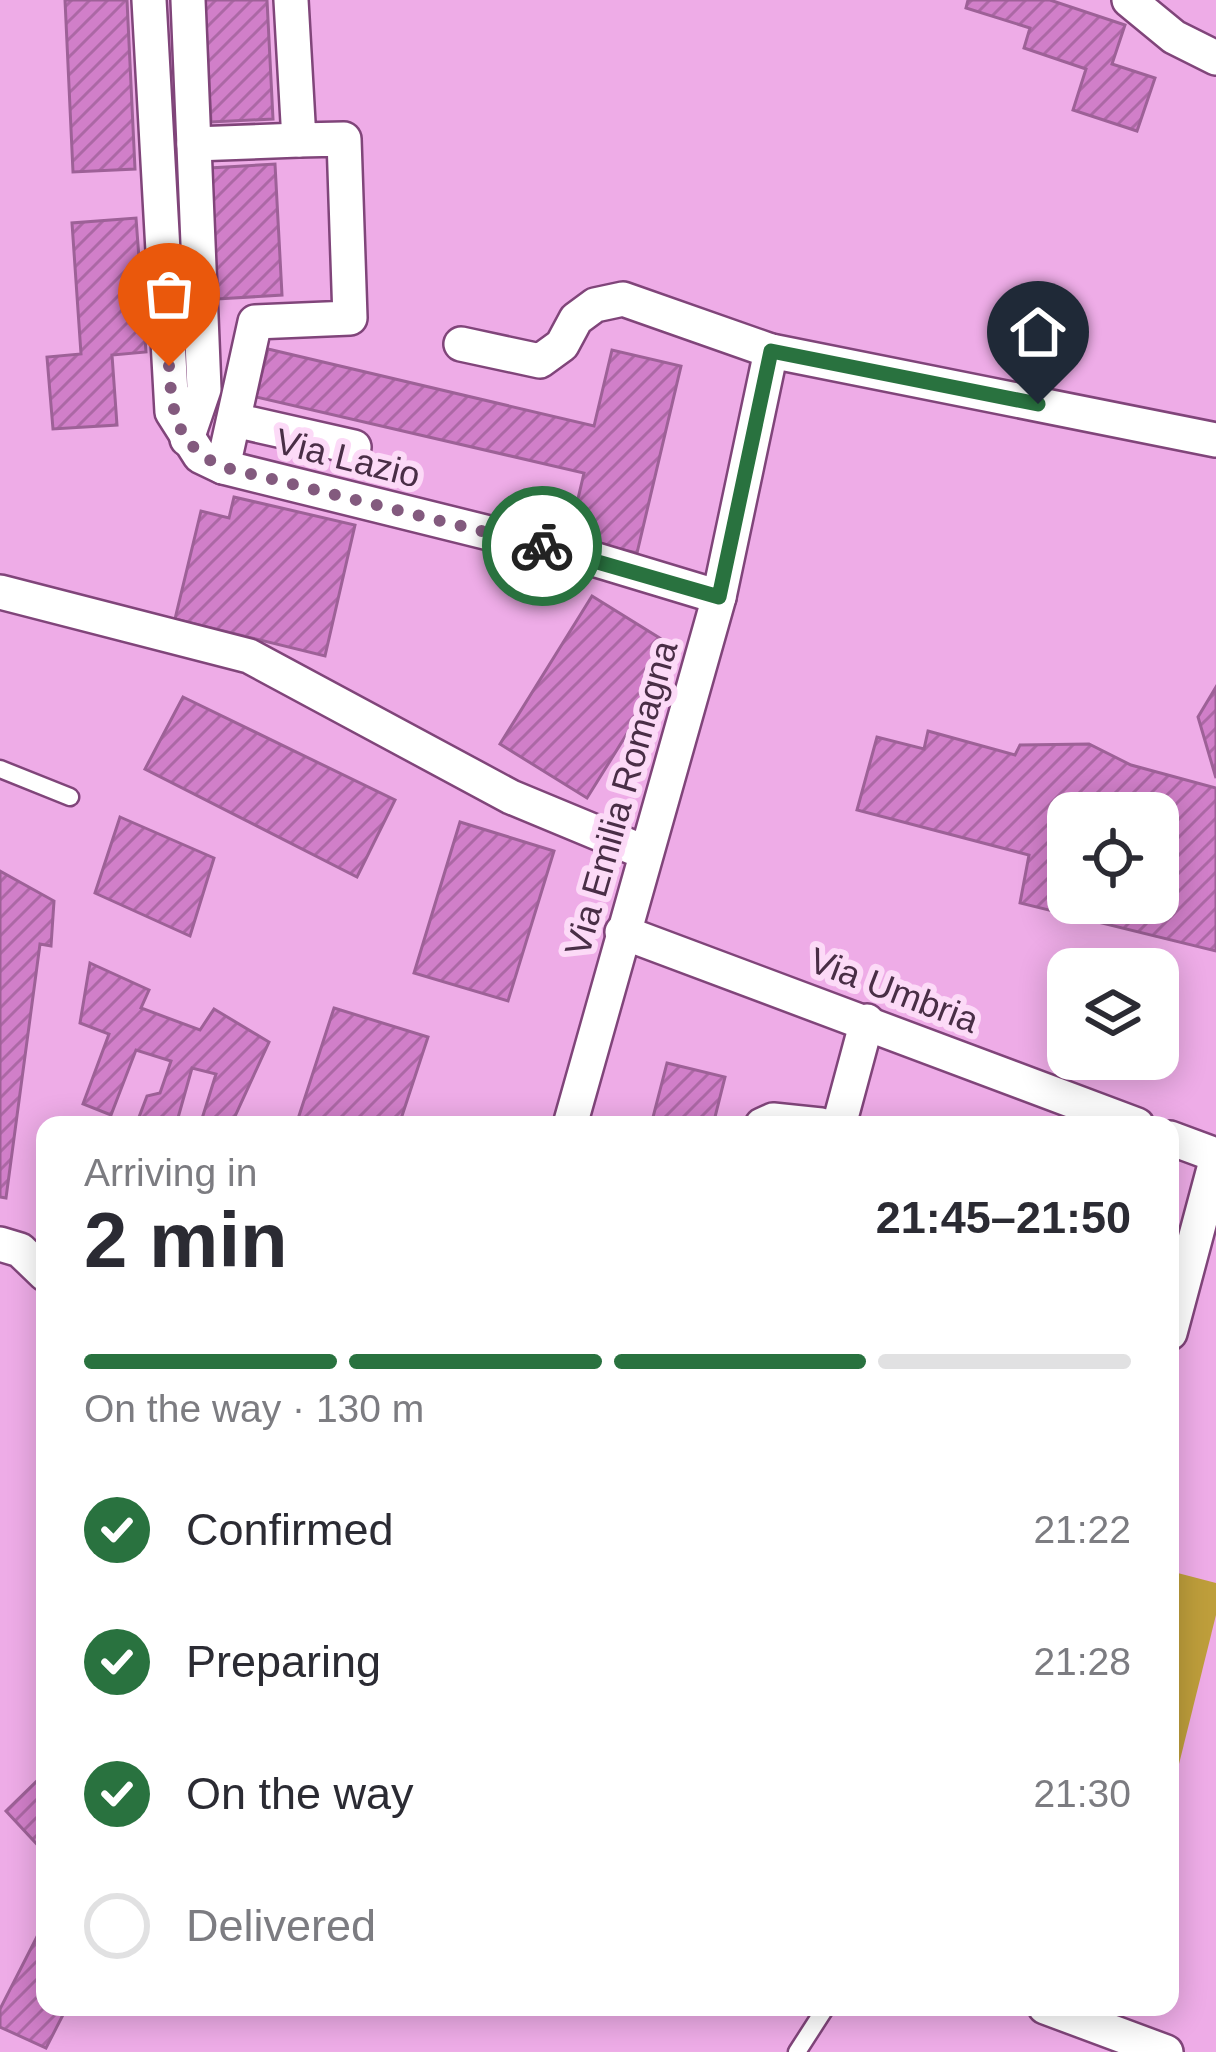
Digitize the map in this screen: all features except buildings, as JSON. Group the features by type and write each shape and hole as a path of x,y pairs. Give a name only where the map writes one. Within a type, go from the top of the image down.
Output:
{"street":[{"path":"149,0 172,412 187,439"},
{"path":"187,439 204,389 188,0"},
{"path":"291,0 299,140"},
{"path":"1129,0 1174,37 1216,58"},
{"path":"194,144 344,139 350,318 255,322 223,467"},
{"path":"461,344 540,362 562,345 576,319 595,305 622,299 771,351 1216,440"},
{"name":"Via Emilia Romagna","path":"572,1116 719,597 771,351"},
{"path":"234,420 354,447"},
{"name":"Via Lazio","path":"187,439 200,456 223,467 590,558 719,597"},
{"path":"0,592 249,656 511,797 646,854"},
{"name":"Via Umbria","path":"622,932 1114,1116"},
{"path":"841,1116 867,1021"},
{"path":"1179,1142 1216,1158 1179,1299"},
{"path":"0,1244 20,1250 36,1265"},
{"path":"1069,2016 1166,2052"}],"lane":[{"path":"0,769 70,797"},
{"path":"796,2052 820,2016"}],"shaded area":[{"path":"1179,1573 1216,1583 1216,1615 1179,1764"}],"way so far":[{"path":"169,366 172,412 200,456 223,467 542,546"}],"route":[{"path":"542,546 719,597 771,351 1038,404"}]}
